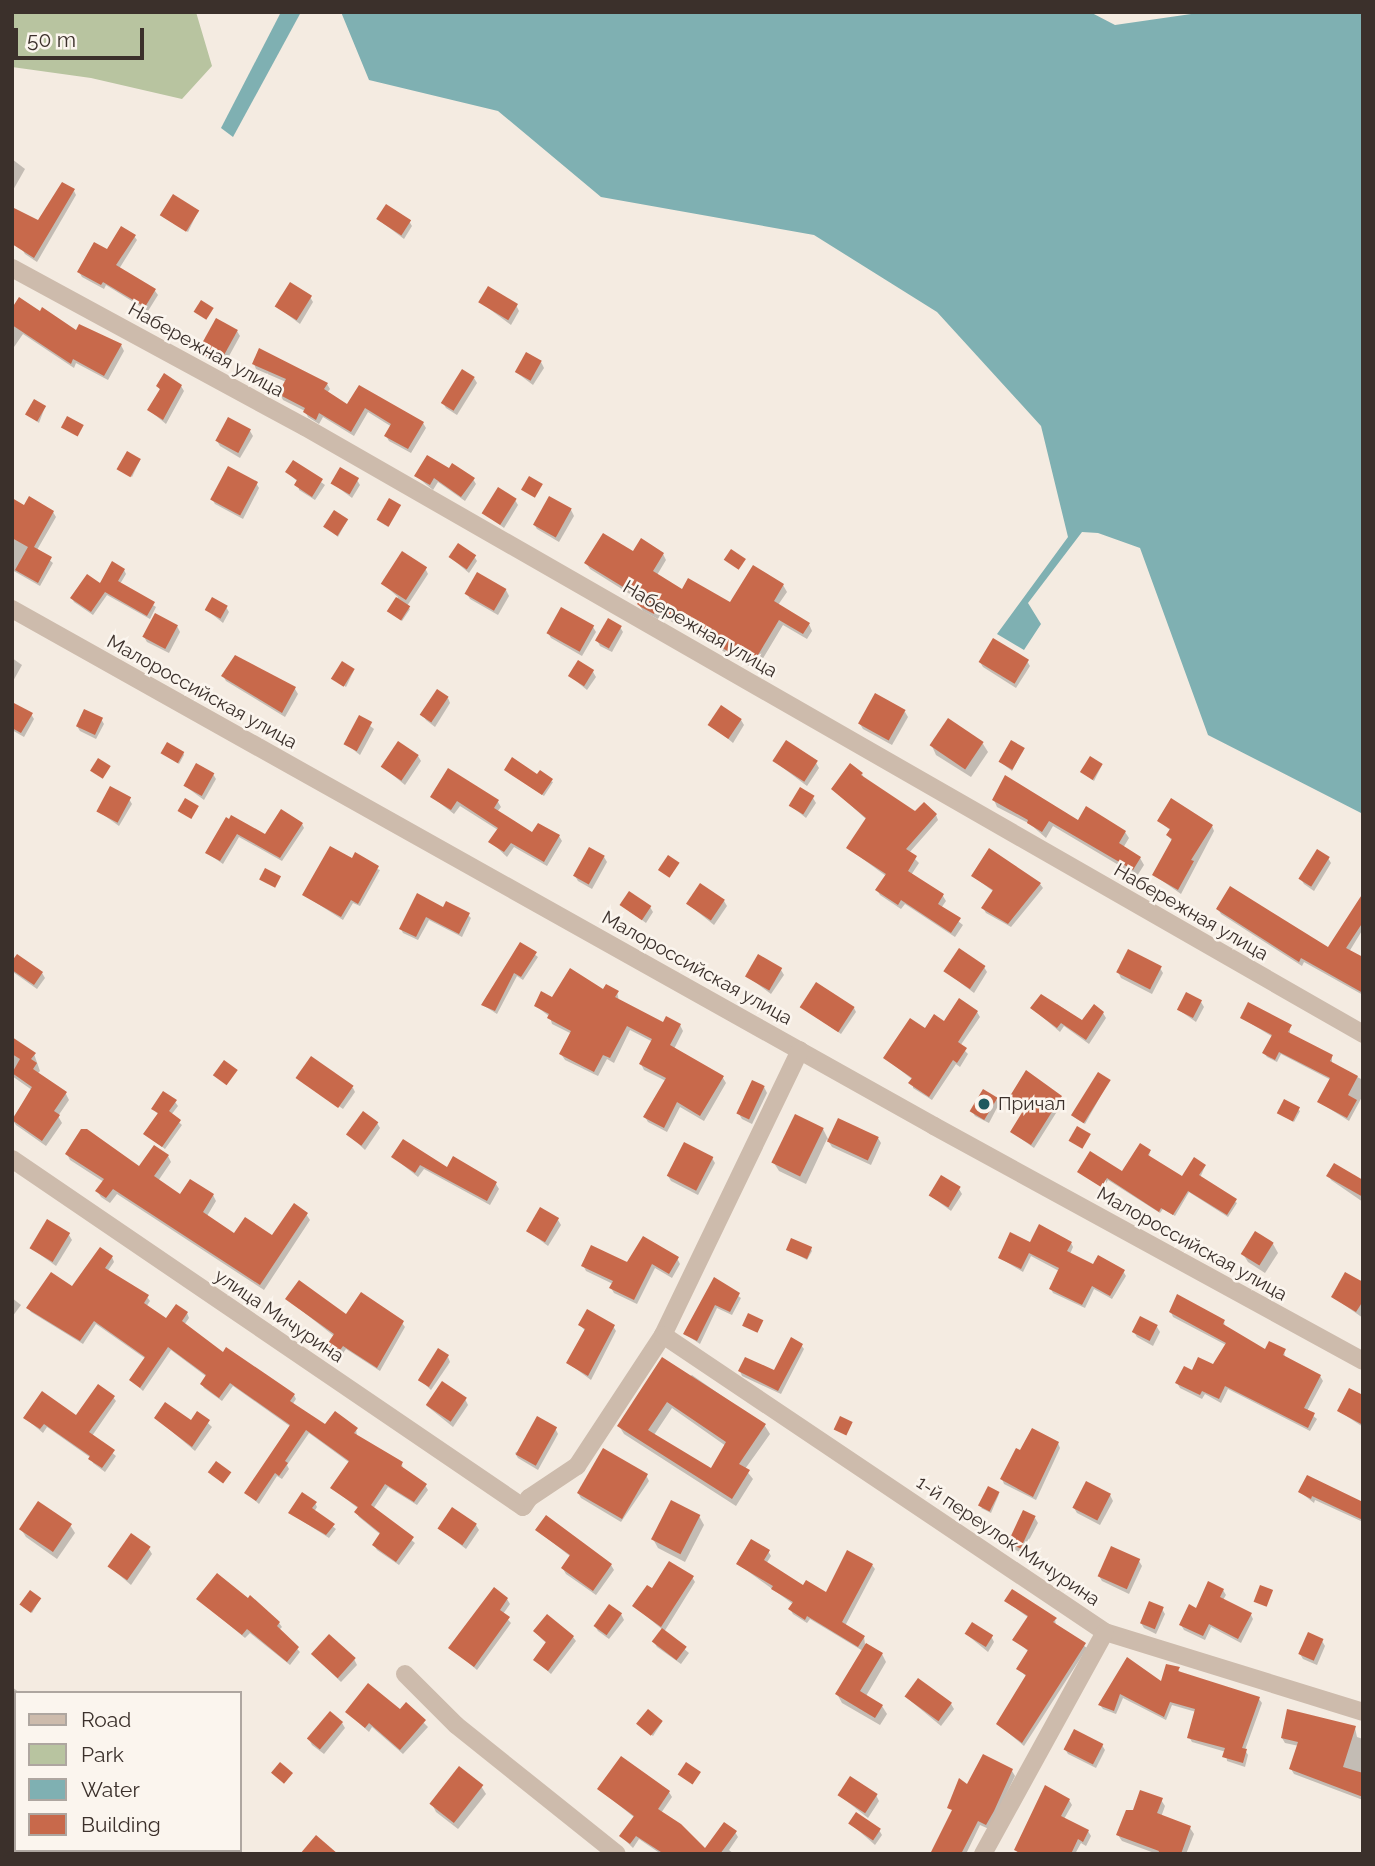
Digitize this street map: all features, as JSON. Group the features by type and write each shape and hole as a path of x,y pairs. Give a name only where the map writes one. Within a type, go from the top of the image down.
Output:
{"street":[{"name":"Набережная улица","path":"12,268 317,434 1363,1034"},
{"name":"Малороссийская улица","path":"12,609 1363,1361"},
{"path":"663,1335 800,1050"},
{"name":"улица Мичурина","path":"12,1159 523,1507 529,1498 577,1466 663,1335"},
{"name":"1-й переулок Мичурина","path":"663,1335 1105,1632 1363,1712"},
{"path":"984,1854 1105,1632"},
{"path":"405,1674 456,1725 617,1854"}],"green space":[{"path":"12,12 196,12 212,66 182,99 91,78 12,67"}],"water":[{"path":"281,12 301,12 233,137 221,128"},
{"path":"341,12 1090,12 1115,25 1205,12 1363,12 1363,814 1208,735 1140,548 1098,533 1082,532 1028,603 1041,624 1024,650 997,634 1068,537 1041,426 937,312 814,235 601,197 498,111 369,80"}],"building":[{"path":"62,182 75,189 34,258 12,244 12,207 38,220"},
{"path":"173,194 199,210 186,232 160,215"},
{"path":"386,204 411,220 401,235 376,219"},
{"path":"121,226 136,235 116,265 156,289 145,307 103,282 101,285 77,272 94,242 107,249"},
{"path":"290,282 312,296 297,320 275,307"},
{"path":"488,286 518,304 508,320 478,302"},
{"path":"19,297 40,311 42,307 76,330 79,324 122,344 104,376 73,359 71,364 12,325 12,308"},
{"path":"201,300 214,308 206,320 194,312"},
{"path":"216,318 238,330 219,363 198,351"},
{"path":"259,348 328,383 324,389 347,404 359,385 424,422 408,449 384,436 391,424 365,408 351,432 319,413 316,420 303,412 305,408 278,394 286,379 252,364"},
{"path":"526,352 542,361 531,381 515,372"},
{"path":"462,369 475,377 454,411 441,403"},
{"path":"164,373 182,385 163,420 147,410 160,389 156,386"},
{"path":"34,399 46,406 37,422 25,415"},
{"path":"67,416 84,425 78,436 61,427"},
{"path":"228,417 251,429 238,453 215,441"},
{"path":"127,451 141,459 130,477 116,469"},
{"path":"427,455 449,468 452,463 475,478 461,497 434,478 430,485 414,476"},
{"path":"293,460 323,479 312,497 294,485 297,480 285,472"},
{"path":"228,466 258,482 240,516 210,500"},
{"path":"340,467 359,478 350,494 330,483"},
{"path":"529,476 543,484 535,498 521,490"},
{"path":"498,487 517,499 500,525 482,513"},
{"path":"29,496 54,511 34,547 52,557 38,583 15,570 28,547 12,538 12,498 24,505"},
{"path":"549,496 572,509 556,537 533,525"},
{"path":"389,498 401,505 389,527 377,520"},
{"path":"334,510 348,519 337,536 323,527"},
{"path":"603,533 633,551 641,538 664,553 653,571 682,589 688,578 730,602 753,565 784,584 774,601 810,623 803,634 779,620 752,665 656,610 654,614 641,607 637,604 641,598 584,563"},
{"path":"458,543 476,555 467,569 448,557"},
{"path":"731,549 746,559 739,570 724,560"},
{"path":"402,551 427,567 406,600 381,584"},
{"path":"112,561 125,569 118,581 155,602 147,616 105,592 91,612 70,598 87,574 100,583"},
{"path":"477,572 506,589 494,611 464,594"},
{"path":"212,597 228,606 220,619 205,610"},
{"path":"396,597 410,606 401,621 387,611"},
{"path":"561,607 594,625 580,652 546,633"},
{"path":"155,613 178,625 165,649 142,637"},
{"path":"608,618 622,626 609,649 595,641"},
{"path":"993,638 1029,660 1015,684 979,662"},
{"path":"235,655 296,687 282,713 221,676"},
{"path":"578,660 594,670 584,686 568,676"},
{"path":"342,661 355,669 344,687 331,679"},
{"path":"437,689 449,697 431,723 420,715"},
{"path":"875,693 906,710 889,741 858,724"},
{"path":"12,702 33,713 21,733 12,728"},
{"path":"721,705 742,719 728,739 708,725"},
{"path":"84,709 103,718 95,735 76,726"},
{"path":"359,715 372,722 357,751 344,744"},
{"path":"948,718 984,742 965,769 930,745"},
{"path":"786,740 818,761 804,782 772,761"},
{"path":"1011,740 1025,748 1012,770 998,762"},
{"path":"398,741 419,755 401,781 381,767"},
{"path":"167,742 184,752 178,763 160,753"},
{"path":"1090,756 1103,764 1093,780 1080,772"},
{"path":"512,757 537,774 540,770 553,779 542,795 504,770"},
{"path":"98,758 111,766 103,779 90,771"},
{"path":"196,763 214,773 202,796 183,786"},
{"path":"850,763 863,773 861,775 915,811 924,802 937,814 906,849 917,856 908,871 944,894 938,904 961,918 951,933 901,900 898,905 875,890 886,874 846,848 866,818 831,789"},
{"path":"448,768 499,800 494,808 532,832 538,823 560,835 544,862 511,843 504,852 488,842 498,828 457,801 451,810 430,797"},
{"path":"1005,775 1078,820 1086,806 1126,831 1119,843 1141,857 1133,870 1049,821 1042,832 1027,823 1028,820 992,800"},
{"path":"110,786 131,797 118,823 96,812"},
{"path":"800,787 815,796 803,815 789,806"},
{"path":"185,798 199,806 191,819 178,811"},
{"path":"1171,798 1213,825 1191,860 1194,861 1178,890 1152,875 1172,839 1166,835 1170,829 1157,821"},
{"path":"281,809 303,823 280,858 237,834 220,861 205,853 226,817 229,819 231,815 265,834"},
{"path":"330,846 352,858 355,852 379,866 358,904 351,900 341,917 302,895"},
{"path":"589,847 605,856 589,885 573,876"},
{"path":"989,848 1041,883 1008,924 981,908 993,890 971,876"},
{"path":"1317,849 1330,857 1311,887 1298,879"},
{"path":"668,855 680,863 670,878 658,870"},
{"path":"265,868 281,876 275,888 259,880"},
{"path":"700,883 725,900 711,921 686,904"},
{"path":"1230,886 1328,947 1363,893 1363,922 1346,948 1363,957 1363,993 1301,958 1299,962 1216,909"},
{"path":"629,891 651,906 642,920 619,905"},
{"path":"417,893 443,907 446,901 470,913 459,934 426,917 416,937 399,929"},
{"path":"520,942 537,952 521,977 514,973 495,1011 481,1005"},
{"path":"959,948 986,966 970,989 943,971"},
{"path":"1128,949 1162,966 1150,989 1116,972"},
{"path":"17,954 43,972 34,985 12,970 12,961"},
{"path":"758,954 782,968 769,991 745,977"},
{"path":"570,968 603,989 606,984 619,991 615,997 663,1022 666,1016 681,1024 670,1045 724,1076 700,1116 677,1102 664,1128 643,1117 666,1078 639,1064 652,1039 627,1026 610,1058 603,1055 594,1072 559,1054 571,1031 547,1018 549,1014 534,1006 541,991 552,997"},
{"path":"816,982 855,1007 838,1032 800,1007"},
{"path":"1186,992 1202,1000 1193,1018 1177,1010"},
{"path":"1041,994 1082,1020 1094,1004 1104,1012 1086,1040 1061,1023 1057,1028 1030,1008"},
{"path":"959,998 978,1011 958,1042 967,1048 957,1063 953,1060 929,1097 908,1083 912,1078 883,1058 910,1018 925,1028 934,1014 944,1021"},
{"path":"1248,1002 1292,1025 1288,1032 1333,1055 1330,1061 1358,1076 1348,1095 1357,1100 1347,1118 1317,1102 1330,1078 1279,1052 1275,1060 1262,1053 1272,1035 1240,1018"},
{"path":"12,1037 36,1053 31,1059 37,1063 33,1069 67,1092 54,1111 60,1115 42,1141 12,1120 32,1087 12,1073 20,1059 12,1054"},
{"path":"311,1056 354,1086 338,1108 296,1078"},
{"path":"224,1060 238,1070 227,1085 213,1075"},
{"path":"1026,1070 1062,1096 1031,1145 1010,1132 1026,1106 1010,1096"},
{"path":"1098,1072 1111,1080 1084,1123 1071,1115"},
{"path":"752,1080 765,1086 749,1119 736,1114"},
{"name":"Причал","path":"983,1089 998,1098 984,1120 970,1111"},
{"path":"163,1091 177,1100 169,1111 181,1120 162,1147 143,1134 158,1113 151,1109"},
{"path":"1284,1099 1300,1107 1293,1121 1277,1113"},
{"path":"363,1111 378,1122 361,1146 346,1134"},
{"path":"795,1114 824,1128 800,1177 771,1163"},
{"path":"838,1118 879,1137 868,1161 827,1142"},
{"path":"1077,1126 1091,1134 1082,1149 1068,1141"},
{"path":"81,1129 87,1129 139,1166 154,1145 169,1155 154,1176 180,1194 190,1179 214,1194 203,1212 234,1233 245,1217 272,1235 294,1203 308,1213 260,1285 113,1189 106,1198 95,1191 104,1179 65,1154"},
{"path":"403,1139 447,1167 453,1156 497,1182 487,1201 420,1165 415,1173 391,1157"},
{"path":"684,1142 713,1157 696,1191 667,1176"},
{"path":"1140,1143 1151,1150 1148,1155 1182,1176 1194,1157 1206,1165 1199,1175 1237,1199 1227,1215 1188,1191 1173,1215 1161,1208 1159,1212 1107,1178 1101,1187 1077,1172 1090,1151 1122,1171"},
{"path":"1334,1163 1363,1180 1363,1197 1326,1176"},
{"path":"941,1175 961,1187 948,1207 929,1196"},
{"path":"540,1207 559,1218 545,1242 526,1231"},
{"path":"47,1219 70,1233 53,1262 29,1248"},
{"path":"1039,1224 1072,1242 1067,1251 1093,1264 1098,1255 1125,1270 1110,1296 1092,1286 1082,1305 1049,1289 1059,1268 1029,1253 1021,1269 998,1258 1010,1232 1030,1242"},
{"path":"1255,1231 1274,1243 1259,1266 1241,1254"},
{"path":"643,1236 679,1257 669,1274 652,1264 634,1300 609,1288 613,1281 581,1266 591,1245 627,1262"},
{"path":"791,1238 812,1247 807,1259 786,1250"},
{"path":"100,1247 113,1256 105,1268 149,1295 144,1303 166,1318 176,1304 188,1312 182,1321 223,1352 226,1347 295,1394 290,1401 325,1424 335,1411 358,1428 354,1433 403,1462 401,1466 427,1484 414,1502 385,1484 371,1505 414,1537 396,1562 372,1545 380,1533 354,1512 358,1507 330,1488 349,1461 306,1430 285,1461 288,1463 279,1476 275,1473 256,1501 244,1493 290,1425 230,1383 219,1398 200,1384 206,1375 168,1347 140,1388 129,1380 145,1357 94,1321 80,1341 26,1308 51,1272 72,1286"},
{"path":"1345,1272 1363,1282 1363,1301 1356,1312 1331,1297"},
{"path":"714,1277 740,1293 730,1312 715,1305 697,1341 683,1334"},
{"path":"299,1280 346,1314 361,1292 404,1321 377,1368 343,1346 335,1357 324,1349 334,1334 285,1299"},
{"path":"1177,1294 1225,1320 1223,1324 1265,1349 1269,1341 1286,1349 1283,1355 1321,1375 1304,1408 1315,1413 1308,1428 1225,1386 1219,1399 1202,1391 1200,1395 1175,1383 1184,1366 1192,1370 1198,1357 1213,1364 1226,1343 1169,1312"},
{"path":"587,1309 615,1325 588,1376 566,1363 585,1329 578,1325"},
{"path":"748,1313 763,1320 757,1333 742,1326"},
{"path":"1140,1316 1158,1325 1150,1341 1132,1332"},
{"path":"791,1337 803,1344 778,1391 738,1371 745,1357 774,1370"},
{"path":"438,1348 449,1355 429,1387 418,1380"},
{"path":"662,1357 766,1424 739,1464 750,1470 732,1499 617,1426","holes":["667,1402 726,1442 711,1468 648,1430"]},
{"path":"442,1381 467,1398 451,1422 426,1405"},
{"path":"98,1384 115,1396 89,1432 115,1450 102,1468 88,1459 90,1456 44,1424 40,1429 23,1418 42,1391 76,1415"},
{"path":"1349,1388 1363,1395 1363,1425 1337,1411"},
{"path":"165,1402 191,1420 197,1411 210,1420 192,1447 154,1418"},
{"path":"537,1416 557,1427 536,1466 516,1454"},
{"path":"840,1416 853,1422 846,1436 834,1430"},
{"path":"1032,1428 1059,1442 1033,1497 1000,1479 1016,1448 1020,1450"},
{"path":"603,1448 648,1474 622,1519 577,1493"},
{"path":"216,1461 231,1472 223,1483 208,1472"},
{"path":"1307,1475 1363,1502 1363,1520 1298,1492"},
{"path":"1086,1481 1111,1494 1097,1520 1072,1508"},
{"path":"988,1486 1000,1492 990,1512 978,1506"},
{"path":"302,1492 317,1502 312,1508 335,1524 326,1535 288,1513"},
{"path":"671,1500 700,1515 680,1554 651,1539"},
{"path":"38,1501 72,1524 53,1552 19,1529"},
{"path":"452,1507 477,1524 462,1545 437,1529"},
{"path":"1023,1510 1036,1516 1020,1549 1008,1543"},
{"path":"546,1515 612,1564 593,1591 561,1568 570,1555 535,1530"},
{"path":"131,1533 151,1547 127,1580 107,1567"},
{"path":"751,1539 770,1550 764,1560 803,1585 806,1580 826,1592 847,1550 873,1564 842,1622 865,1636 858,1647 807,1616 805,1620 788,1609 793,1602 771,1589 773,1586 736,1564"},
{"path":"1111,1546 1140,1559 1127,1589 1098,1576"},
{"path":"669,1561 694,1576 661,1627 632,1606 647,1585 652,1588"},
{"path":"217,1573 248,1598 250,1595 280,1622 277,1626 299,1647 287,1662 247,1629 242,1635 196,1599"},
{"path":"1208,1581 1224,1589 1220,1597 1252,1613 1238,1639 1209,1624 1203,1636 1179,1625 1189,1604 1196,1608"},
{"path":"1260,1585 1273,1590 1267,1607 1254,1602"},
{"path":"494,1587 508,1598 500,1610 510,1617 474,1667 448,1648"},
{"path":"1012,1589 1057,1618 1053,1622 1086,1643 1022,1743 996,1724 1026,1675 1016,1669 1028,1650 1012,1640 1028,1616 1004,1601"},
{"path":"30,1590 41,1598 31,1613 19,1605"},
{"path":"1149,1601 1164,1607 1155,1629 1140,1623"},
{"path":"609,1604 622,1613 607,1635 594,1626"},
{"path":"547,1614 574,1636 548,1671 533,1660 546,1642 533,1631"},
{"path":"972,1622 993,1635 986,1647 965,1634"},
{"path":"662,1628 687,1647 677,1660 652,1642"},
{"path":"1308,1632 1324,1639 1314,1661 1298,1654"},
{"path":"329,1634 356,1658 338,1678 311,1654"},
{"path":"866,1643 883,1653 860,1691 883,1705 875,1718 835,1694"},
{"path":"1127,1657 1161,1681 1166,1664 1180,1667 1178,1671 1260,1697 1242,1748 1247,1749 1243,1763 1222,1757 1225,1748 1187,1738 1195,1709 1170,1702 1164,1717 1120,1694 1114,1711 1098,1705"},
{"path":"918,1678 952,1703 938,1721 904,1697"},
{"path":"368,1683 400,1709 406,1702 426,1720 400,1750 369,1723 365,1728 345,1712"},
{"path":"648,1709 663,1721 651,1736 636,1724"},
{"path":"1287,1709 1356,1726 1343,1767 1363,1773 1363,1797 1289,1769 1298,1742 1281,1738"},
{"path":"330,1711 343,1722 320,1750 307,1739"},
{"path":"1074,1729 1103,1744 1093,1764 1064,1749"},
{"path":"983,1754 1013,1769 994,1811 986,1825 978,1821 961,1854 930,1854 952,1810 947,1808 959,1778 967,1784"},
{"path":"621,1756 670,1791 658,1809 681,1824 705,1848 724,1822 737,1831 720,1854 664,1854 636,1836 630,1844 619,1836 634,1816 597,1789"},
{"path":"280,1762 293,1773 284,1784 271,1773"},
{"path":"686,1762 701,1772 693,1785 678,1774"},
{"path":"459,1766 483,1785 454,1823 429,1804"},
{"path":"850,1776 878,1794 865,1813 837,1795"},
{"path":"1045,1785 1070,1799 1061,1816 1089,1830 1083,1842 1078,1839 1071,1854 1022,1854 1014,1850"},
{"path":"1140,1790 1163,1798 1157,1813 1191,1826 1181,1854 1158,1854 1159,1851 1116,1835 1126,1810 1133,1810"},
{"path":"856,1812 881,1829 873,1840 848,1824"},
{"path":"316,1835 338,1854 300,1854"}],"place":[{"name":"Причал","path":"984,1104"}]}
